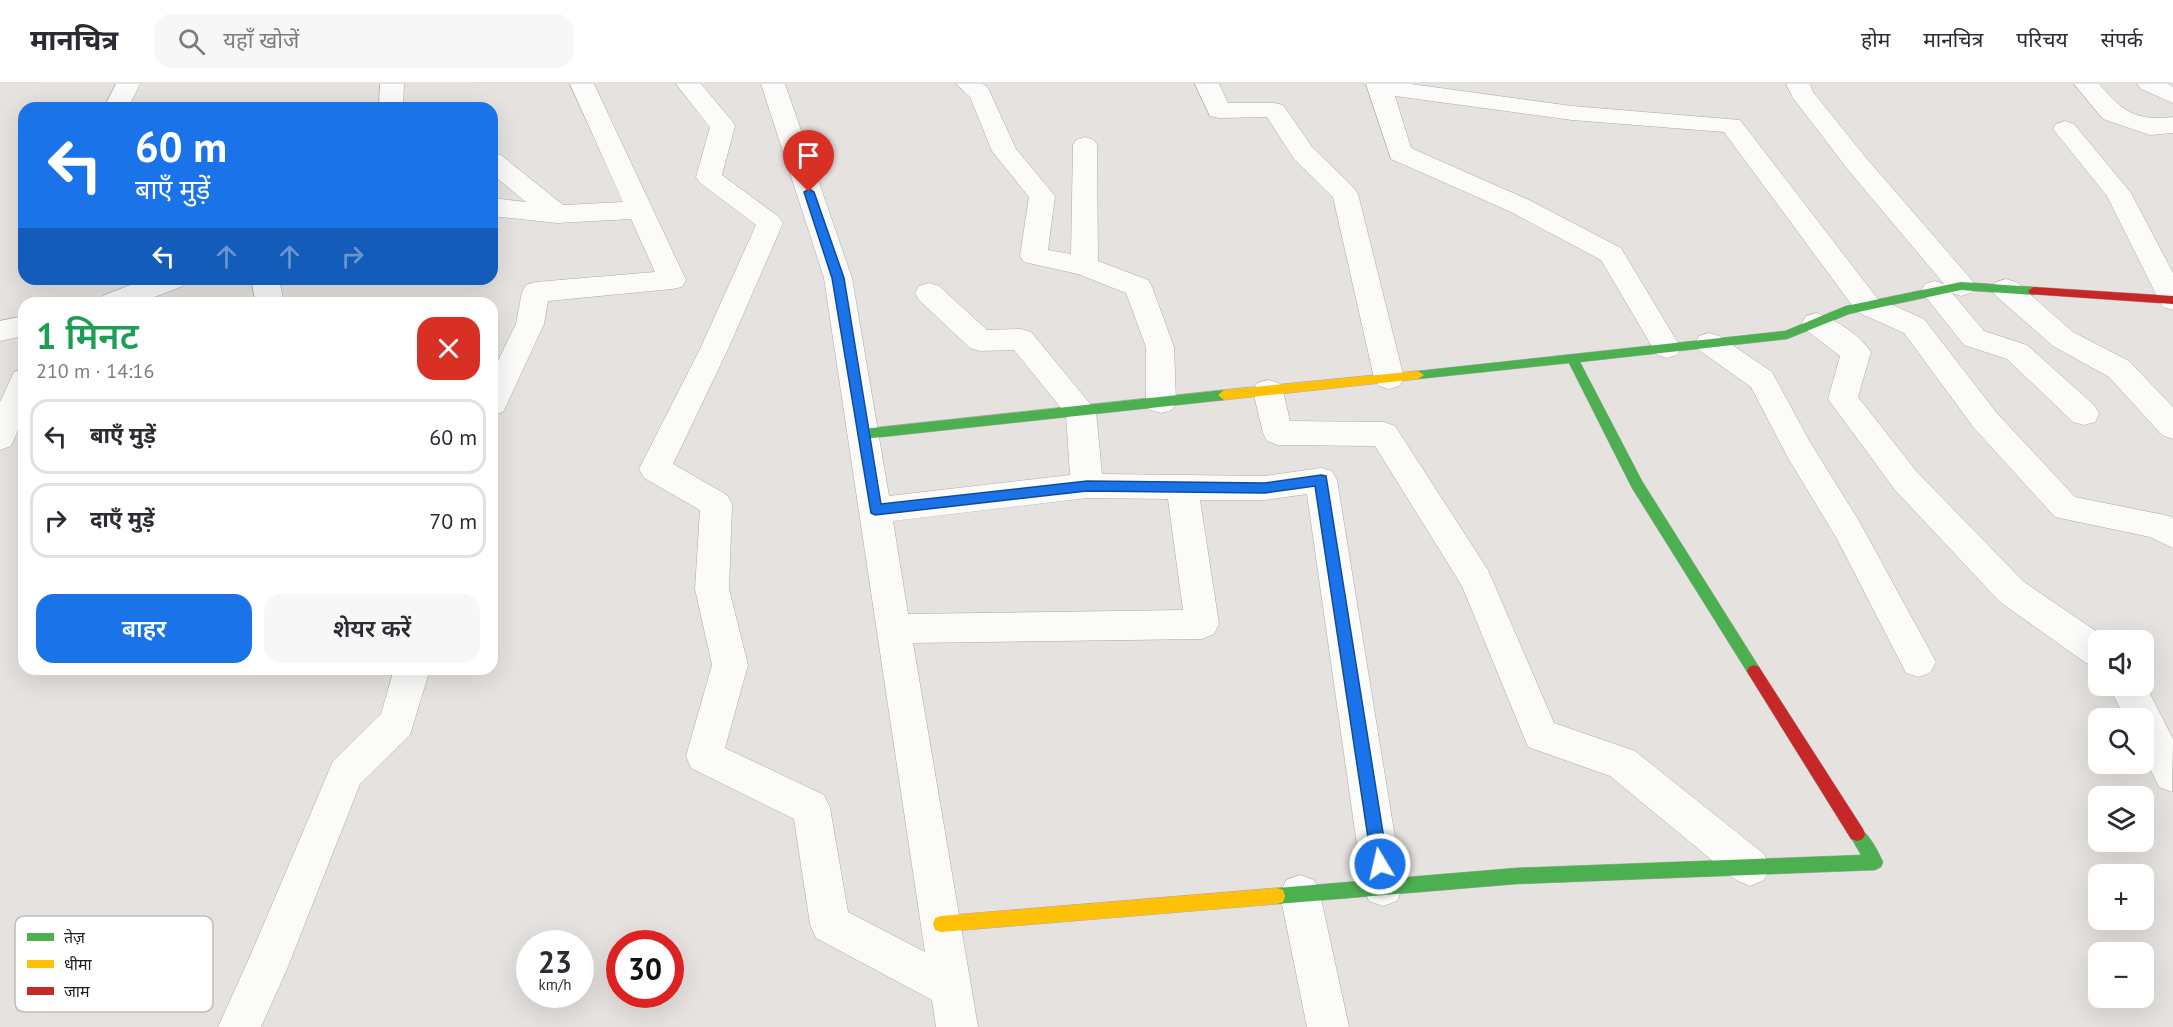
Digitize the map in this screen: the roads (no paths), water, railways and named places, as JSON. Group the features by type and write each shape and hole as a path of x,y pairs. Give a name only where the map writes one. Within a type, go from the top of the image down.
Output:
{"street":[{"path":"119,102 128,84"},
{"path":"391,102 392,84"},
{"path":"498,391 530,324 536,292 672,280 582,84"},
{"path":"688,84 723,126 709,177 770,223 715,347 655,469 716,504 712,589 730,664 704,756 811,808 830,924 951,988"},
{"path":"773,84 838,278 957,1027"},
{"path":"968,84 981,93 1005,151 1042,196 1034,256 1084,266 1138,287 1160,348 1161,402"},
{"path":"1207,84 1218,111 1274,110 1303,153 1345,194 1389,378"},
{"path":"1798,84 1801,93 1858,165 1948,289 1974,338 2017,352 2085,414"},
{"path":"2086,84 2112,114 2150,127 2173,125"},
{"path":"2149,84 2173,96"},
{"path":"1667,348 1611,254 1521,206 1400,153 1379,86 1572,113 1731,125 1868,305 1914,326 1985,420 2066,508 2158,525 2173,536"},
{"path":"2065,129 2118,193 2173,300"},
{"path":"1084,266 1085,145"},
{"path":"498,166 557,214"},
{"path":"498,208 557,214 640,210"},
{"path":"127,297 158,285"},
{"path":"863,434 1787,335 1846,310 1948,289 2006,289 2173,300"},
{"path":"2006,289 2063,339 2119,369 2173,427"},
{"path":"929,293 980,341 1021,339 1081,411 1087,486"},
{"path":"1816,323 1856,352 1843,399 1906,481 2012,592 2088,645"},
{"path":"0,331 18,327"},
{"path":"1709,343 1762,380 1799,450 1848,530 1918,662"},
{"path":"940,924 1516,876 1875,862 1637,484 1572,358"},
{"path":"1268,391 1278,433 1384,434 1476,580 1541,735 1622,763 1750,867"},
{"path":"0,438 18,394"},
{"path":"875,510 1087,486 1265,488 1321,480 1383,887"},
{"path":"894,629 1202,624 1182,487"},
{"path":"239,1027 266,969 346,773 397,723 410,675"},
{"path":"2132,696 2172,775"},
{"path":"1300,894 1328,1027"}]}
